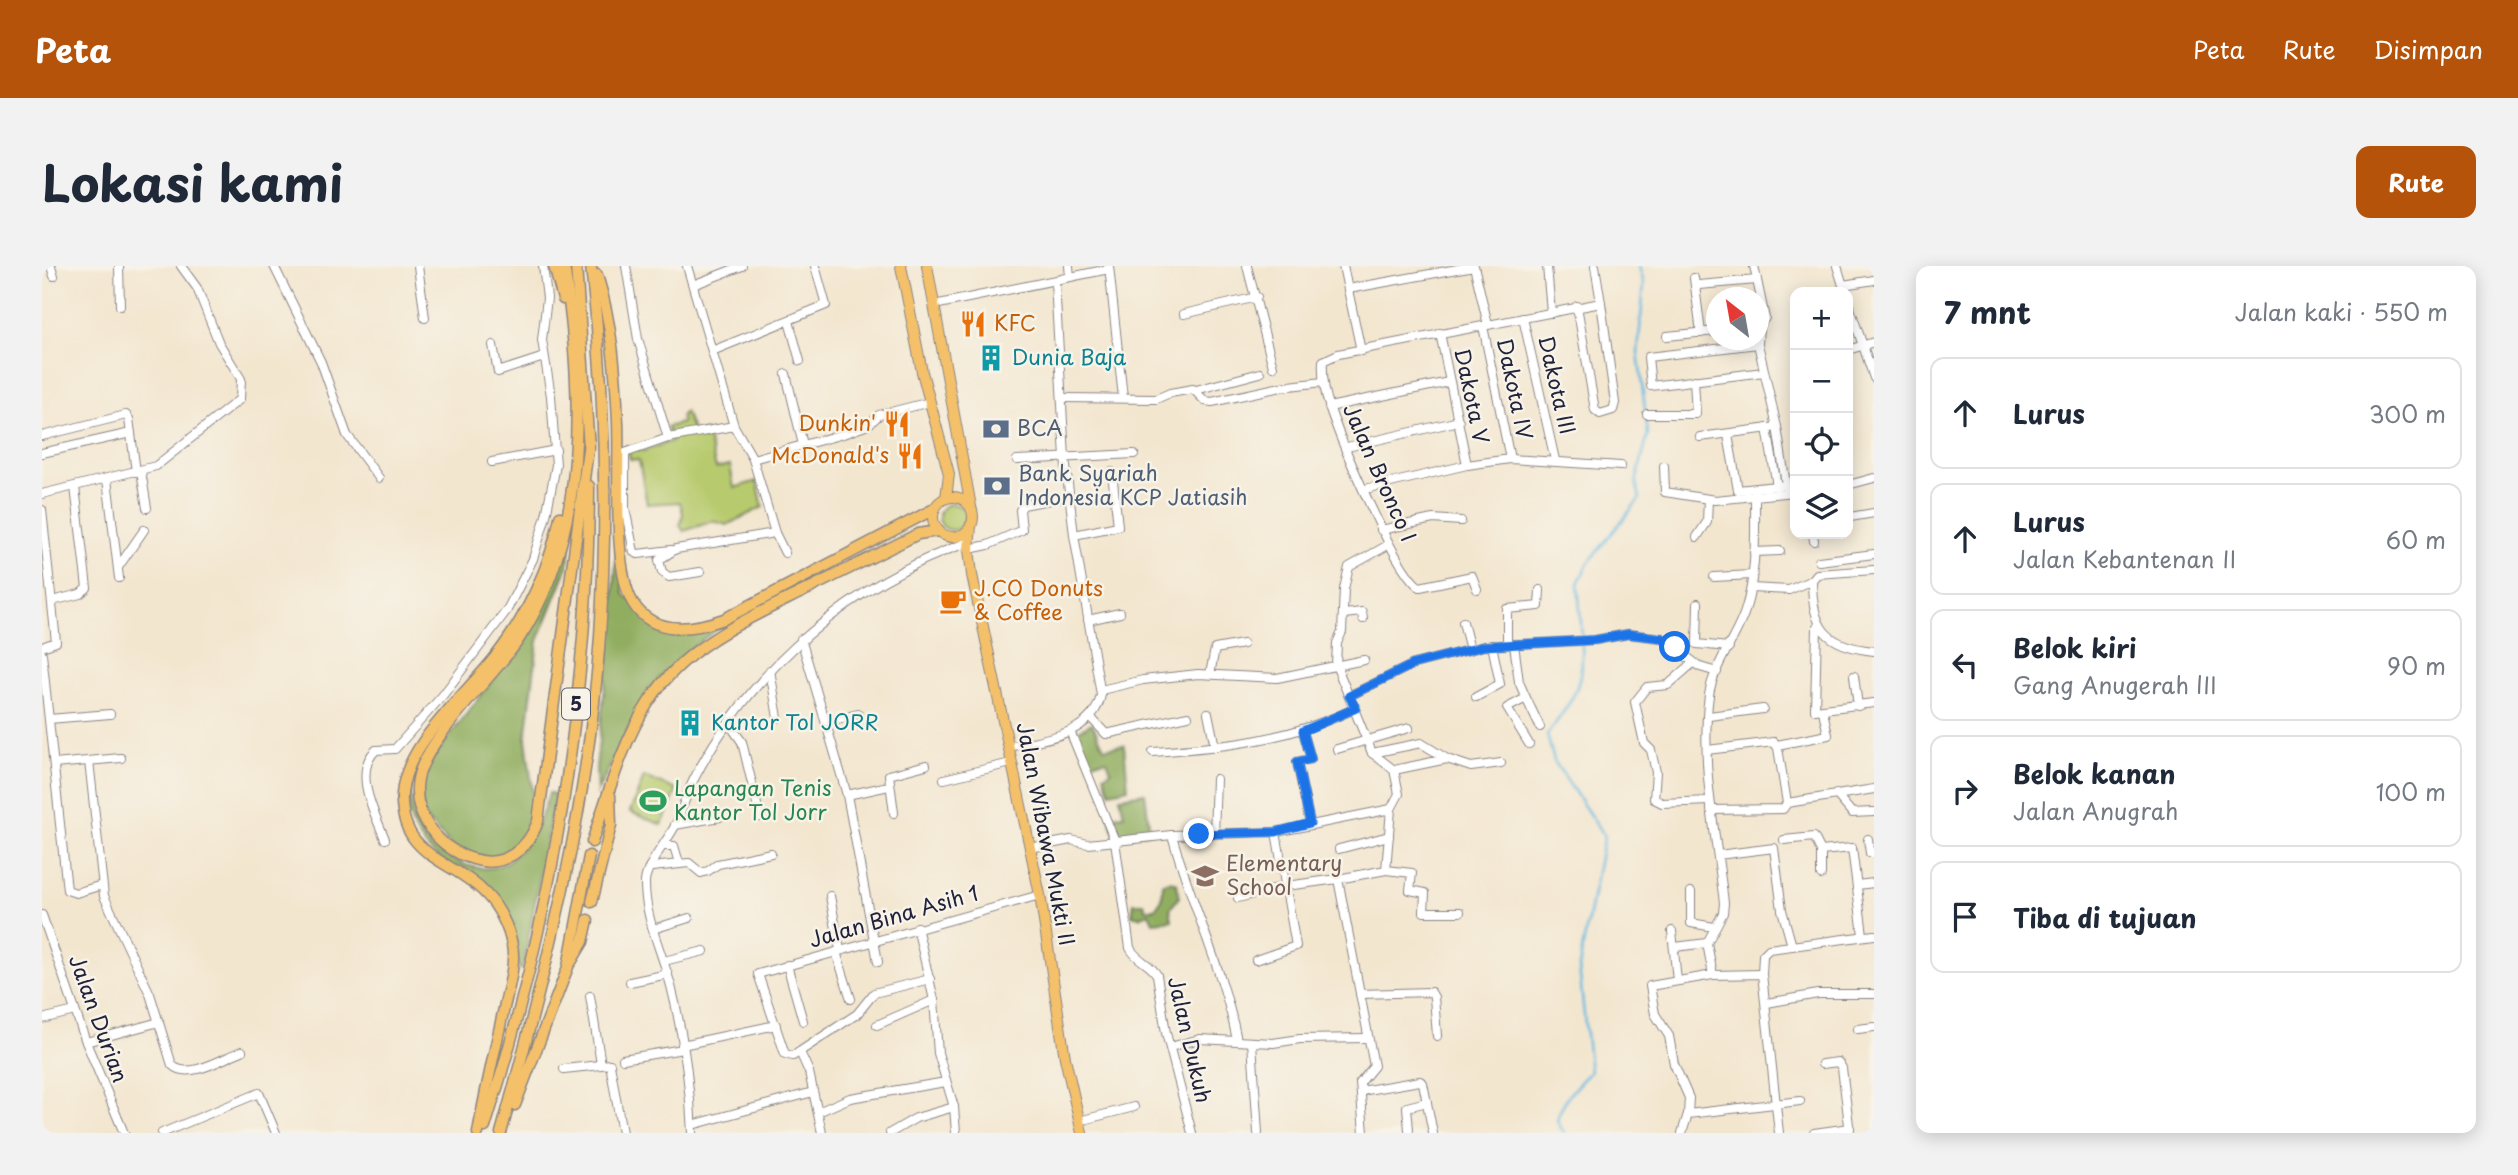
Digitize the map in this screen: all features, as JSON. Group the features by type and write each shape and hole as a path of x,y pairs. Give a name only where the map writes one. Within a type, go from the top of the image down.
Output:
{"highway":[{"path":"481,1133 510,978 513,947 502,917 486,893 435,861 417,841 404,811 402,794 406,774 416,751 497,654 517,624 536,589 558,523 570,437 564,303 554,266"},
{"path":"564,266 576,416 570,493 558,550 534,614 517,642 432,748 418,779 420,808 431,830 451,849 478,861 501,860 517,853 531,838 538,821 589,442"},
{"name":"5","path":"481,1133 531,958 567,772 584,635 589,442 576,266"},
{"path":"593,266 611,338 618,421 622,570 633,603 643,615 675,629 715,622 934,509"},
{"name":"5","path":"502,1133 534,1017 573,831 600,638 605,528 604,430 593,266"},
{"path":"592,842 637,722 650,698 696,650 741,623 918,534 938,531"},
{"path":"592,902 611,825 609,792"},
{"path":"568,967 589,856"},
{"path":"502,1133 568,967 583,942 588,920"}],"main road":[{"path":"901,266 930,402 949,474 946,498 934,509 933,524 938,531 969,545"},
{"path":"927,266 971,507 971,525 966,532 951,537"},
{"path":"946,498 960,498 971,507"},
{"name":"Jalan Wibawa Mukti II","path":"971,525 969,545 1011,763 1040,895 1065,1058 1082,1133"}],"street":[{"path":"51,266 54,276"},
{"path":"119,266 120,306"},
{"path":"42,494 139,471 171,457 235,405 242,392 241,379 219,343 197,288 181,266"},
{"path":"274,266 321,362 347,435 379,478"},
{"path":"418,266 425,318"},
{"path":"385,839 364,771 368,761 376,750 395,748 410,734 475,656 522,584 541,534 553,486 556,450 542,340 547,298 543,266"},
{"path":"626,266 638,339 668,439"},
{"path":"687,266 734,425 753,459 775,533 785,553"},
{"path":"693,285 742,266"},
{"path":"712,351 825,305 815,266"},
{"path":"1069,266 1070,277"},
{"path":"1247,266 1273,366"},
{"path":"1343,266 1361,351"},
{"name":"Dakota IV","path":"1348,289 1474,266 1510,459"},
{"path":"1547,266 1551,313"},
{"path":"1577,306 1596,412 1601,414 1613,410 1615,403 1595,266"},
{"path":"1754,266 1758,287"},
{"path":"1837,266 1843,287"},
{"path":"934,305 1055,282 1109,267 1123,398"},
{"path":"1851,287 1874,280"},
{"path":"1701,333 1696,281 1757,281"},
{"path":"1008,747 1070,731 1091,719 1098,708 1101,690 1074,535 1065,458 1055,282"},
{"path":"1184,314 1257,297"},
{"path":"1196,390 1204,400 1212,402 1281,387 1323,382 1324,360 1440,333 1601,303"},
{"name":"Dakota III","path":"1524,318 1555,460"},
{"path":"1853,319 1874,378"},
{"path":"789,321 800,361"},
{"path":"1667,336 1706,332"},
{"name":"Dakota V","path":"1440,333 1467,465"},
{"path":"1853,348 1874,342"},
{"path":"493,345 498,372 544,357"},
{"path":"1707,350 1648,357 1651,386 1764,372"},
{"path":"1759,350 1777,427 1786,489"},
{"path":"786,373 803,444"},
{"path":"1063,398 1156,399 1170,393 1196,390 1260,373"},
{"path":"1647,414 1696,414 1694,380"},
{"name":"Jalan Bronco I","path":"1323,382 1329,407 1381,530 1412,582 1420,587 1472,576 1477,589"},
{"path":"1329,407 1450,382"},
{"path":"753,459 867,425 879,415 930,402"},
{"path":"42,436 122,415 129,419 147,508"},
{"path":"1347,447 1459,421"},
{"path":"734,425 626,451 625,506 634,552 638,554 671,550 775,533"},
{"path":"1700,437 1777,427"},
{"path":"1767,428 1786,489"},
{"path":"42,453 131,433"},
{"path":"1728,435 1738,490 1786,489"},
{"path":"492,462 556,450"},
{"path":"1017,460 1135,454"},
{"path":"1365,489 1467,465 1510,459 1621,466"},
{"path":"1664,466 1665,492 1708,499 1786,489"},
{"path":"1074,535 1118,526 1112,472"},
{"path":"1853,484 1874,478"},
{"path":"107,479 119,578"},
{"path":"52,601 80,594 86,587 75,486"},
{"path":"1713,975 1707,943 1723,913 1724,903 1710,805 1707,751 1709,695 1751,588 1755,495"},
{"path":"813,1092 691,1130 683,1047 668,974 653,929 645,886 646,873 675,825 692,782 770,670 801,639 821,622 934,556 969,545 988,545 1022,530 1020,510 1023,505 1070,496"},
{"path":"1697,537 1707,522 1708,499"},
{"path":"42,510 56,642 42,647"},
{"path":"1853,516 1874,513"},
{"path":"1381,530 1433,519 1461,521"},
{"path":"119,566 144,530"},
{"path":"1386,870 1391,808 1399,793 1394,770 1372,753 1356,708 1336,665 1336,643 1342,632 1344,589 1349,567 1388,545"},
{"path":"671,550 659,560 665,575 673,578 700,572"},
{"path":"1754,552 1780,551"},
{"path":"1819,561 1874,554"},
{"path":"1751,588 1789,590 1812,580 1817,574 1874,570"},
{"path":"1714,577 1752,575"},
{"path":"1812,580 1818,624 1814,708 1823,710 1874,703"},
{"path":"1540,590 1539,606 1507,608 1510,644 1519,682 1540,727"},
{"path":"1698,603 1697,644 1729,647"},
{"path":"1344,614 1362,612 1363,619"},
{"path":"1088,620 1120,613"},
{"path":"1463,622 1470,650"},
{"path":"1818,624 1825,635 1874,651"},
{"path":"1349,696 1414,664 1492,645 1571,642 1628,634 1662,638 1693,663 1717,672"},
{"path":"801,639 847,795 878,962"},
{"path":"1210,674 1215,649 1243,644"},
{"path":"1476,696 1500,684 1492,645"},
{"path":"42,654 67,890 76,893 102,885"},
{"path":"1101,690 1143,680 1210,674 1270,679 1364,660"},
{"path":"1693,663 1668,685 1656,684 1643,690 1636,698 1635,708 1644,743 1651,750 1656,772 1654,799 1662,803 1764,811 1783,809 1787,803 1777,745"},
{"path":"770,670 778,718"},
{"path":"1854,676 1857,706"},
{"path":"1526,698 1504,704 1529,744"},
{"path":"1153,752 1215,747 1303,731 1356,708"},
{"path":"1709,716 1763,709"},
{"path":"1707,751 1774,742 1777,745 1828,735 1823,710"},
{"path":"1208,713 1215,747"},
{"path":"49,719 110,715"},
{"path":"827,722 858,715"},
{"path":"1091,719 1105,734 1188,716"},
{"path":"730,725 742,742 760,817"},
{"path":"1337,749 1409,728"},
{"name":"Jalan Dukuh","path":"1070,731 1115,841 1130,948 1135,958 1153,968 1157,975 1170,1047 1192,1133"},
{"path":"1303,731 1311,759 1297,762 1310,823"},
{"path":"1372,753 1421,743 1447,759 1471,767 1501,763"},
{"path":"54,764 121,758"},
{"path":"1394,770 1447,759"},
{"path":"89,761 98,818 102,885 150,994 172,1065 184,1073 242,1051"},
{"path":"944,779 1011,763"},
{"path":"894,813 889,775 926,765"},
{"path":"1214,834 1216,779"},
{"path":"847,795 889,786"},
{"path":"1787,803 1874,789"},
{"path":"1836,793 1852,813 1874,812"},
{"path":"1030,848 1071,840 1088,844 1172,835 1276,832 1391,808"},
{"path":"675,825 720,817"},
{"path":"1256,960 1296,946 1276,832"},
{"path":"1172,835 1187,891 1203,926 1230,1006 1237,1040"},
{"path":"1339,849 1389,836"},
{"path":"1784,840 1814,836 1821,850 1821,875"},
{"path":"1868,839 1868,853"},
{"path":"664,846 674,846 680,863"},
{"path":"1718,855 1774,848 1782,910 1792,946"},
{"path":"1821,850 1852,848 1863,935"},
{"path":"652,867 689,863 701,873 718,864 771,853"},
{"path":"1238,898 1286,886 1386,870 1412,873 1410,890 1425,893 1424,912 1460,912"},
{"path":"1338,879 1374,1066 1363,1076 1361,1091 1364,1133"},
{"path":"1857,885 1874,883"},
{"path":"1691,892 1691,923 1714,927"},
{"name":"Jalan Bina Asih 1","path":"776,1025 758,974 917,927 1040,895"},
{"path":"830,896 838,951 850,999"},
{"name":"Jalan Durian","path":"42,915 86,1042 122,1133"},
{"path":"653,929 689,918"},
{"path":"917,927 934,1000 939,1053 954,1107 956,1133"},
{"path":"1672,931 1677,981"},
{"path":"1779,1133 1762,974 1765,951 1874,935"},
{"path":"1675,947 1707,943"},
{"path":"664,961 704,951"},
{"path":"787,965 803,1021"},
{"path":"630,982 668,974"},
{"path":"1682,1133 1688,1114 1689,1098 1674,1064 1669,1037 1655,1014 1650,986 1713,975 1762,974"},
{"path":"623,1059 776,1025 785,1055 800,1052 857,1014 874,993 930,979"},
{"path":"1360,994 1431,992 1434,997 1437,1036"},
{"path":"1767,1003 1818,994 1874,994"},
{"path":"590,996 601,1064"},
{"path":"877,1025 934,1000"},
{"path":"42,1019 75,1011"},
{"path":"86,1042 159,1022"},
{"path":"1858,1029 1874,1027"},
{"path":"1170,1047 1200,1040 1252,1042 1368,1038"},
{"path":"1252,1042 1258,1133"},
{"path":"800,1052 822,1133"},
{"path":"1814,1133 1850,1130 1842,1068 1838,1062 1822,1065"},
{"path":"564,1069 601,1064 611,1066 622,1133"},
{"path":"1361,1091 1420,1081 1433,1133"},
{"path":"818,1112 850,1098 946,1082"},
{"path":"162,1133 259,1093 276,1133"},
{"path":"1688,1114 1800,1101"},
{"path":"1409,1130 1407,1107 1427,1102"},
{"path":"890,1133 916,1118 954,1107"},
{"path":"1079,1121 1135,1107"}],"green space":[{"path":"685,412 694,434 706,431 716,468 730,465 734,488 757,481 763,507 727,525 713,521 684,531 680,526 683,514 680,502 647,504 639,460 630,459 627,446 644,451 672,441 667,427 682,423 681,416"},
{"path":"952,504 961,508 965,517 961,526 952,530 943,526 939,517 943,508"},
{"path":"574,514 568,566 538,641 526,739 534,803 533,819 520,845 492,858 457,852 424,817 420,783 424,769 516,650 565,545"},
{"path":"617,544 624,594 648,616 678,631 690,632 723,624 684,654 649,689 597,792 596,768 612,621"},
{"path":"1092,723 1104,748 1124,745 1128,788 1110,792 1104,775 1111,771 1107,760 1089,762 1074,733"},
{"path":"421,758 411,789 412,806 418,825 424,835 444,854 470,866 497,867 508,861 523,847 534,830 549,793 555,794 523,967 520,970 508,924 497,898 480,882 429,850 411,821 408,787 411,775"},
{"name":"Lapangan Tenis Kantor Tol Jorr","path":"644,777 677,790 662,825 630,812"},
{"path":"1145,793 1150,832 1116,839 1109,816 1124,815 1120,797"},
{"path":"1163,883 1177,883 1179,897 1170,909 1172,920 1153,922 1149,913 1139,917 1132,915 1134,903 1144,903 1146,909 1155,909 1162,899"}],"waterway":[{"path":"1582,637 1578,583 1589,562 1640,498 1636,483 1648,434 1638,352 1644,284 1639,266"},
{"path":"1564,1133 1557,1121 1562,1107 1574,1088 1590,1072 1579,967 1604,836 1554,761 1547,735 1563,713 1578,684 1582,645"}],"place":[{"name":"KFC","path":"973,324"},
{"name":"Dunia Baja","path":"991,358"},
{"name":"Dunkin'","path":"897,424"},
{"name":"BCA","path":"996,429"},
{"name":"McDonald's","path":"910,456"},
{"name":"Bank Syariah Indonesia KCP Jatiasih","path":"997,486"},
{"name":"J.CO Donuts & Coffee","path":"953,601"},
{"name":"Kantor Tol JORR","path":"690,723"},
{"name":"Lapangan Tenis Kantor Tol Jorr","path":"653,801"},
{"name":"Elementary School","path":"1205,876"}],"route":[{"path":"1199,834 1276,832 1310,823 1297,762 1311,759 1303,731 1356,708 1349,696 1414,664 1484,646 1595,640 1628,634 1662,638 1675,647"}]}
